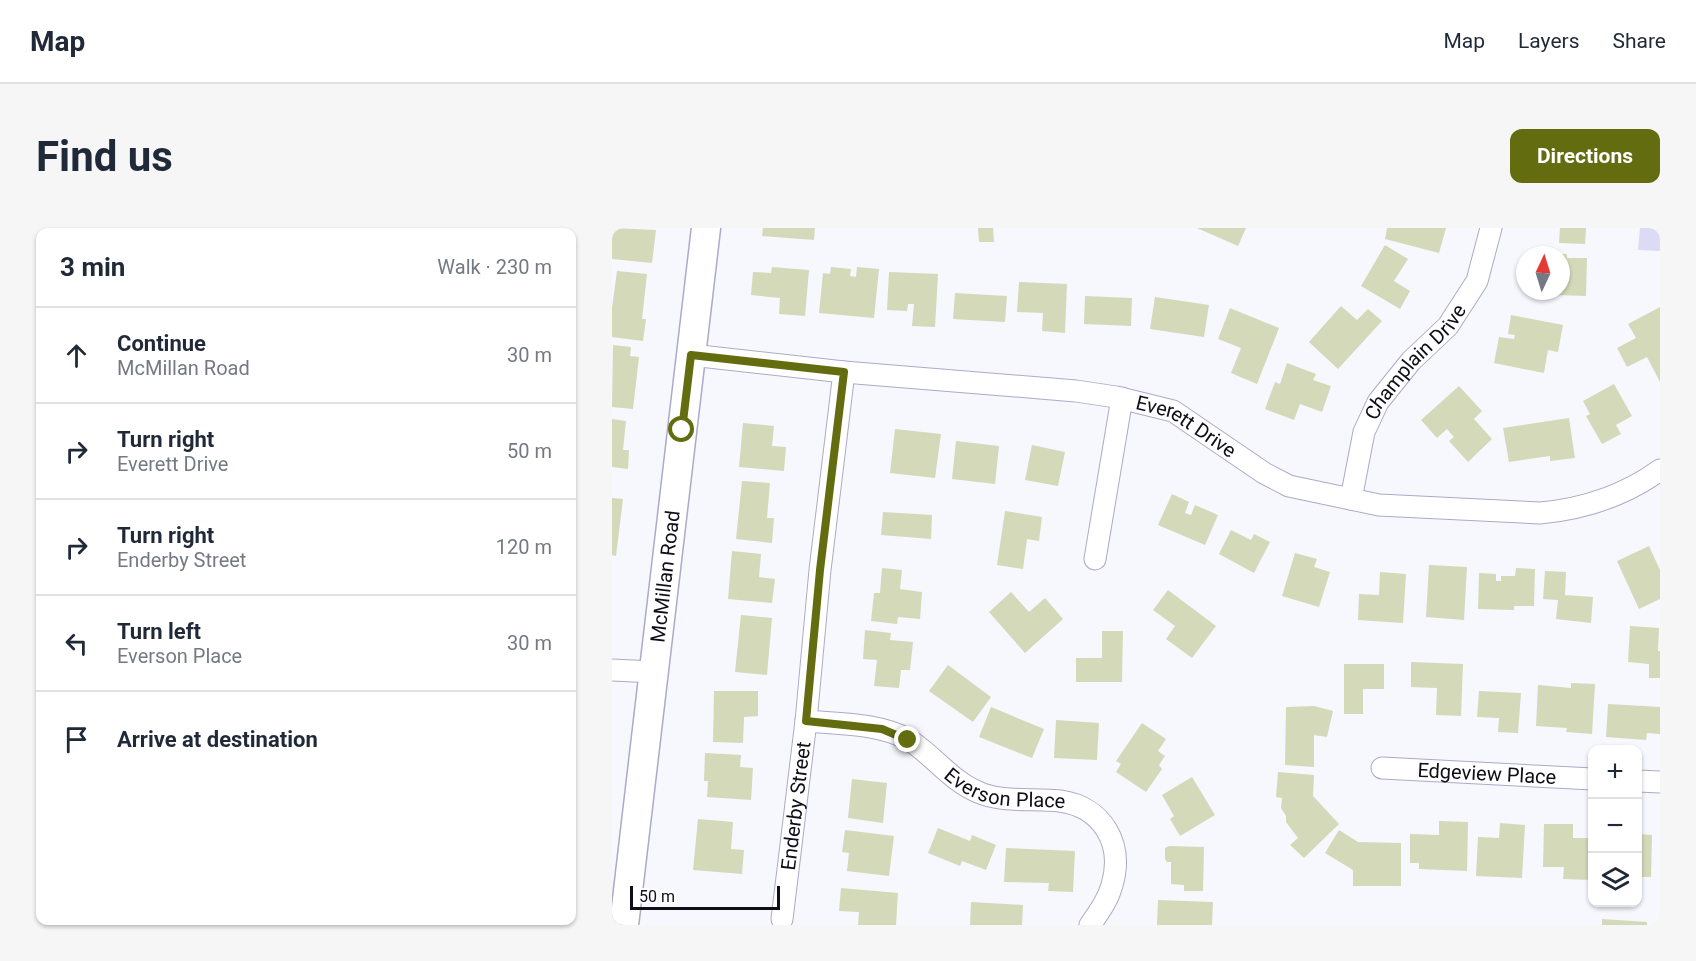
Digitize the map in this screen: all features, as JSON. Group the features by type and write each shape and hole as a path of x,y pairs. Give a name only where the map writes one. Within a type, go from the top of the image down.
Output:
{"street":[{"name":"McMillan Road","path":"624,925 706,228"},
{"name":"Champlain Drive","path":"1351,499 1364,432 1378,402 1411,361 1448,326 1477,280 1491,228"},
{"name":"Everett Drive","path":"691,355 844,372 1076,391 1122,398 1173,411 1264,473 1289,486 1379,505 1540,513 1565,511 1616,496 1660,472"},
{"name":"Enderby Street","path":"782,919 844,372"},
{"path":"1095,559 1122,398"},
{"path":"612,670 654,672"},
{"name":"Everson Place","path":"806,721 882,729 908,740 969,788 987,796 1062,801 1085,809 1103,823 1115,849 1116,864 1113,884 1107,900 1090,925"},
{"name":"Edgeview Place","path":"1382,768 1588,779"},
{"path":"1642,781 1660,782"}],"shaded area":[{"path":"1640,228 1660,228 1660,251 1638,250"}],"building":[{"path":"612,228 656,230 652,263 612,259"},
{"path":"763,228 815,228 814,240 762,236"},
{"path":"978,228 993,228 994,242 979,242"},
{"path":"1197,228 1246,228 1238,246"},
{"path":"1387,228 1446,228 1439,253 1385,239"},
{"path":"1560,228 1586,228 1585,244 1559,243"},
{"path":"1385,245 1408,259 1394,281 1410,291 1400,309 1361,286"},
{"path":"1570,258 1587,258 1586,296 1570,295"},
{"path":"772,267 809,270 805,316 779,314 780,298 751,295 753,272 771,273"},
{"path":"831,267 851,269 850,276 856,277 857,267 879,269 874,318 819,313 823,273 830,274"},
{"path":"617,271 647,274 642,319 646,319 643,341 612,337 612,308"},
{"path":"889,272 938,274 935,327 912,326 914,304 908,304 907,311 887,310"},
{"path":"1019,282 1067,284 1065,333 1042,331 1043,313 1017,312"},
{"path":"955,293 1007,296 1005,322 953,319"},
{"path":"1085,296 1132,298 1131,326 1084,324"},
{"path":"1155,297 1209,305 1204,337 1150,329"},
{"path":"1341,306 1357,320 1368,309 1382,321 1338,369 1309,342"},
{"path":"1660,307 1660,382 1647,357 1627,367 1617,348 1636,338 1628,324"},
{"path":"1230,308 1279,328 1257,384 1231,373 1241,348 1218,339"},
{"path":"1511,315 1563,325 1558,352 1548,350 1544,373 1494,363 1499,337 1514,339 1515,335 1508,334"},
{"path":"613,345 631,347 630,356 639,357 633,409 612,407"},
{"path":"1287,363 1316,374 1313,380 1331,386 1322,412 1300,404 1294,420 1265,409 1275,382 1280,384"},
{"path":"1614,384 1632,416 1616,425 1621,434 1602,444 1586,416 1590,414 1583,401"},
{"path":"1459,386 1482,411 1474,419 1492,439 1468,462 1449,441 1454,437 1447,429 1437,438 1421,420"},
{"path":"1569,418 1575,458 1550,461 1550,456 1509,462 1503,428"},
{"path":"612,419 626,421 623,450 629,450 628,469 612,467"},
{"path":"743,423 774,426 772,446 786,447 784,471 739,467"},
{"path":"895,429 941,434 935,478 890,473"},
{"path":"956,441 999,446 995,484 952,479"},
{"path":"1032,445 1065,452 1058,486 1025,480"},
{"path":"742,481 770,483 767,518 774,518 772,543 736,539"},
{"path":"1172,494 1189,502 1185,513 1191,515 1195,505 1218,515 1205,545 1158,525"},
{"path":"612,498 623,499 616,556 612,555"},
{"path":"1005,511 1042,517 1039,541 1027,539 1023,569 997,565"},
{"path":"883,512 932,515 931,539 881,535"},
{"path":"1231,530 1251,540 1254,534 1270,542 1254,573 1219,554"},
{"path":"1649,546 1660,570 1660,599 1639,609 1617,561"},
{"path":"732,551 761,554 759,577 775,579 772,603 728,599"},
{"path":"1295,553 1317,559 1314,567 1330,572 1319,607 1282,596"},
{"path":"1429,565 1467,567 1464,620 1426,617"},
{"path":"882,568 902,570 900,589 922,592 920,619 898,617 897,624 871,621 874,593 880,593"},
{"path":"1516,568 1535,569 1534,606 1514,606 1514,610 1478,609 1479,573 1496,574 1496,581 1501,581 1501,576 1515,576"},
{"path":"1545,571 1566,572 1565,595 1593,597 1591,623 1556,619 1558,600 1543,599"},
{"path":"1380,572 1406,574 1403,623 1358,620 1359,594 1379,595"},
{"path":"1168,590 1216,626 1192,658 1166,639 1175,626 1153,610"},
{"path":"1011,592 1029,612 1045,598 1063,619 1025,653 989,612"},
{"path":"741,615 772,618 767,675 735,672"},
{"path":"1630,626 1659,628 1660,678 1649,678 1649,664 1628,662"},
{"path":"865,630 891,633 890,640 913,642 910,670 901,670 899,688 874,686 877,660 863,659"},
{"path":"1102,631 1123,631 1122,682 1076,682 1076,658 1102,658"},
{"path":"1411,662 1463,664 1461,716 1436,715 1437,688 1411,687"},
{"path":"1344,664 1384,664 1384,689 1363,689 1363,714 1344,714"},
{"path":"948,665 991,697 973,722 929,691"},
{"path":"1571,683 1595,684 1592,734 1566,732 1567,728 1536,726 1538,685 1571,688"},
{"path":"714,691 758,691 758,716 744,717 743,743 713,742"},
{"path":"1479,691 1521,693 1518,733 1498,732 1499,718 1477,717"},
{"path":"1608,704 1660,707 1660,734 1647,733 1646,740 1606,737"},
{"path":"1314,706 1333,711 1327,737 1314,735 1314,767 1285,765 1286,707"},
{"path":"991,707 1044,729 1032,758 979,737"},
{"path":"1056,720 1099,723 1097,760 1054,758"},
{"path":"1142,723 1166,739 1158,751 1165,756 1159,765 1162,769 1146,792 1116,772 1121,764 1116,761"},
{"path":"705,753 741,755 740,767 753,768 751,800 707,797 708,781 704,781"},
{"path":"1278,772 1314,775 1313,796 1339,824 1304,858 1290,845 1298,838 1286,822 1286,816 1281,808 1282,798 1276,797"},
{"path":"1192,777 1215,815 1180,836 1170,819 1174,816 1162,795"},
{"path":"852,779 887,783 883,823 848,818"},
{"path":"698,819 733,822 731,849 744,850 742,874 693,870"},
{"path":"1439,821 1468,822 1467,871 1419,869 1419,863 1410,863 1410,834 1439,835"},
{"path":"1500,823 1525,825 1522,878 1476,876 1478,837 1499,838"},
{"path":"1544,824 1573,824 1573,838 1588,838 1588,880 1563,879 1564,867 1543,867"},
{"path":"938,828 970,841 972,835 996,845 986,870 962,861 960,866 928,853"},
{"path":"845,830 894,836 889,876 847,871 849,853 842,852"},
{"path":"1339,830 1358,842 1401,843 1401,886 1353,886 1353,870 1325,853"},
{"path":"1642,834 1652,835 1651,877 1642,877"},
{"path":"1169,846 1204,847 1203,891 1184,891 1184,885 1171,884 1171,862 1165,859 1165,848"},
{"path":"1006,848 1075,851 1073,892 1048,891 1049,883 1004,882"},
{"path":"841,888 898,893 896,925 858,925 859,912 839,911"},
{"path":"1158,900 1213,902 1212,925 1157,925"},
{"path":"971,902 1023,905 1022,925 970,925"},
{"path":"1602,919 1647,922 1647,925 1602,925"}],"route":[{"path":"682,430 691,355 844,372 820,570 806,721 882,729 908,740"}]}
